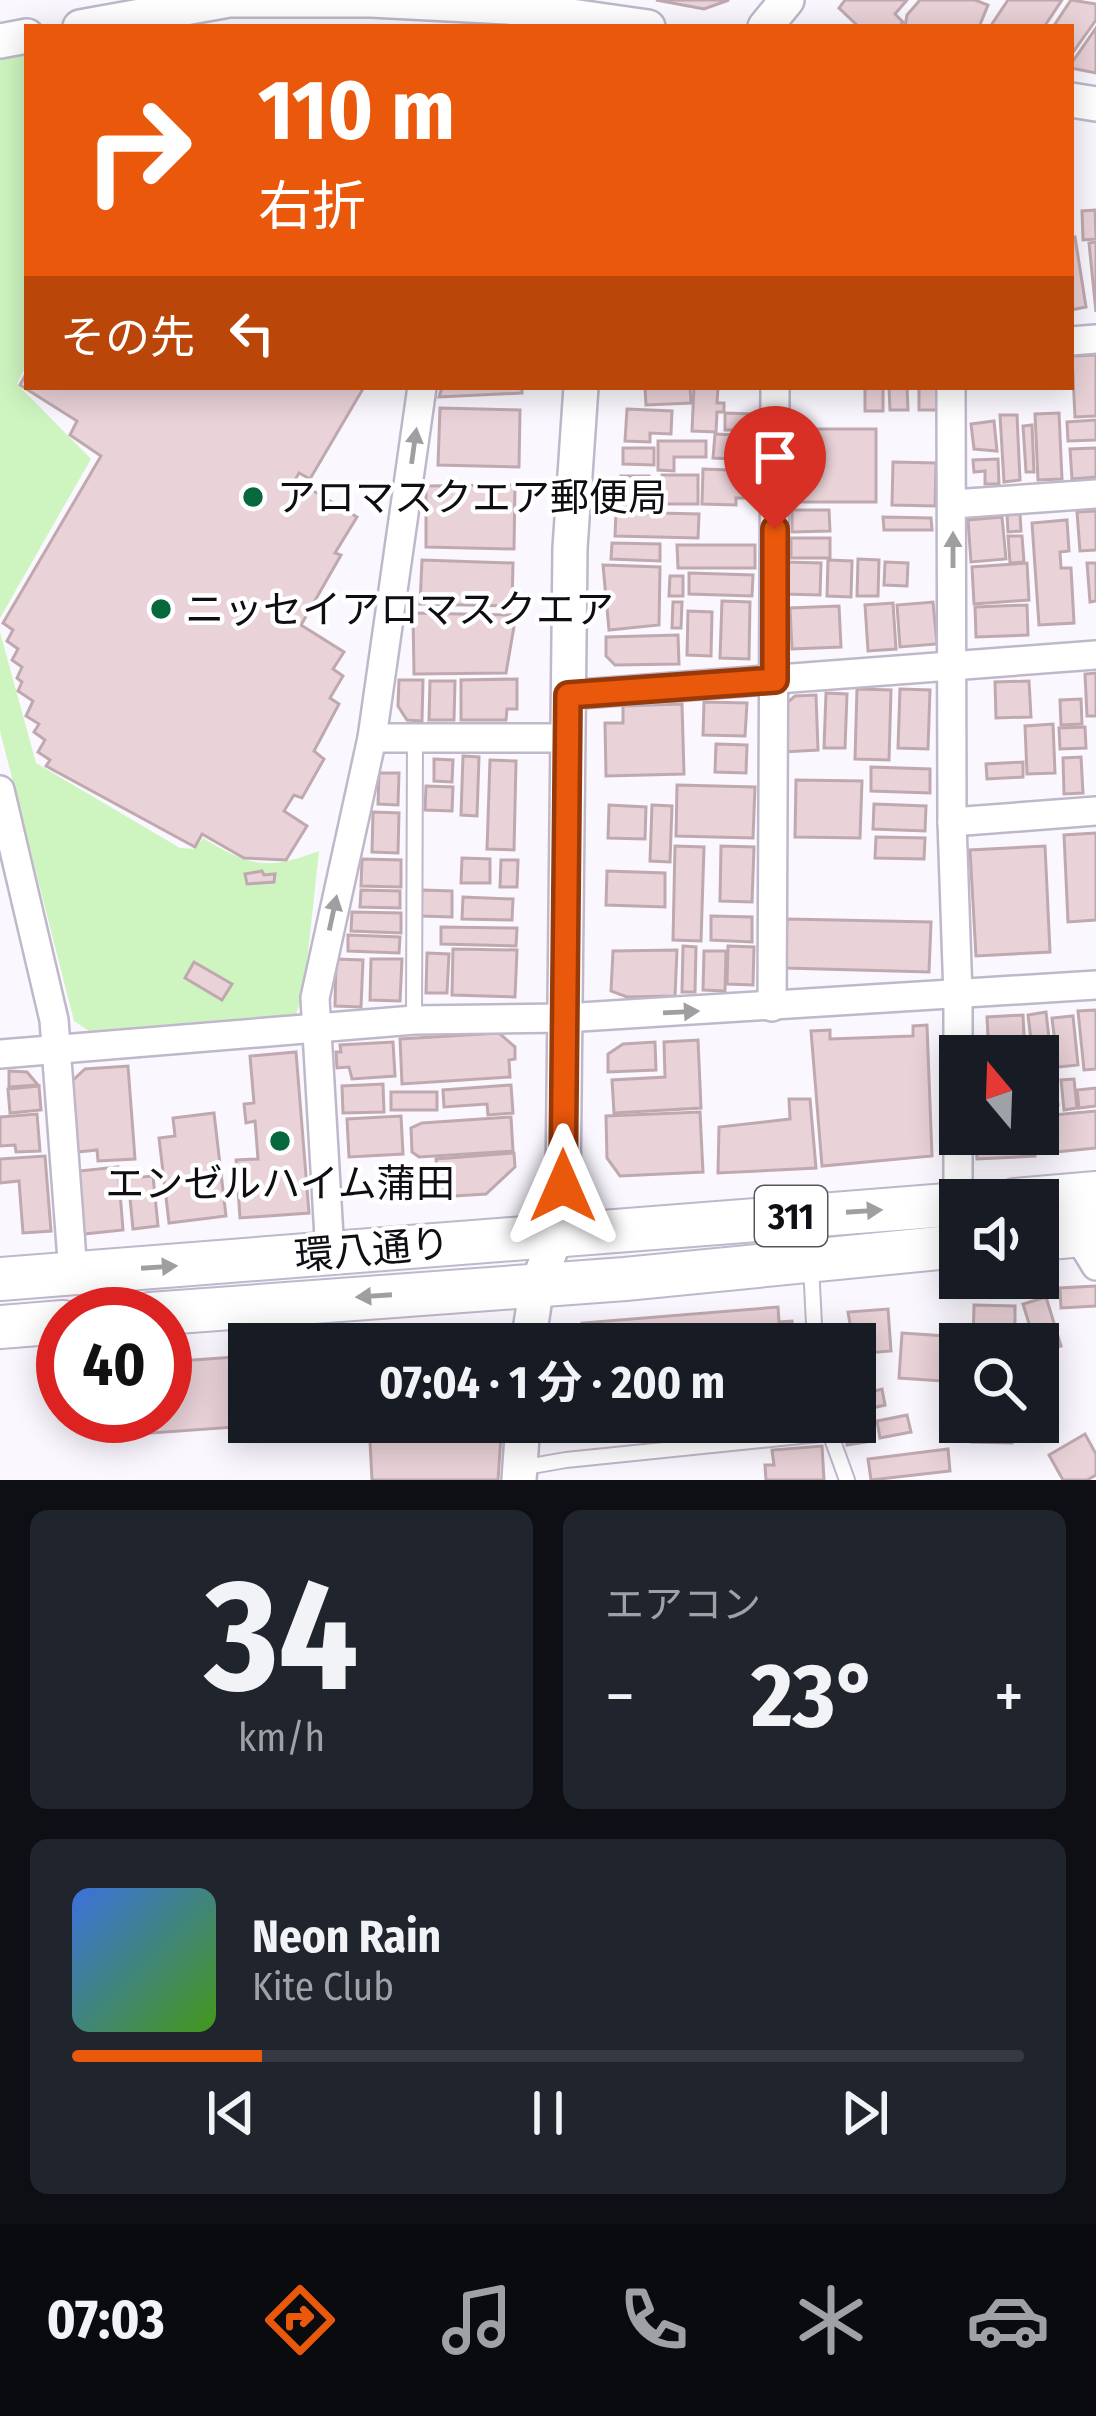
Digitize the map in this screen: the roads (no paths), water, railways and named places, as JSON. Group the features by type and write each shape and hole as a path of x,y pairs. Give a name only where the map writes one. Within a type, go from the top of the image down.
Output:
{"main road":[{"path":"1059,1196 1096,1193"},
{"name":"環八通り","path":"0,1279 557,1234 939,1219"},
{"name":"環八通り","path":"192,1311 811,1259 939,1224"},
{"path":"0,1328 36,1325"}],"street":[{"path":"767,24 787,0"},
{"path":"97,24 229,1 415,1 510,4 630,24"},
{"path":"330,1253 315,998 372,738 422,390"},
{"path":"531,1323 537,1285 557,1234 563,1186 566,738 572,482 581,390"},
{"path":"772,1006 776,390"},
{"path":"951,390 959,1179"},
{"path":"953,503 1096,494"},
{"path":"568,695 1096,655"},
{"path":"372,738 566,738"},
{"path":"0,790 54,1020 73,1273"},
{"path":"952,822 1096,811"},
{"path":"0,1054 414,1020 564,1018 1096,985"},
{"path":"520,1474 522,1443"}],"lane":[{"path":"414,1020 415,739"},
{"path":"811,1259 813,1323"},
{"path":"520,1474 721,1443"},
{"path":"834,1443 847,1480"}],"place":[{"name":"アロマスクエア郵便局","path":"253,497"},
{"name":"ニッセイアロマスクエア","path":"161,609"},
{"name":"エンゼルハイム蒲田","path":"280,1141"}]}
